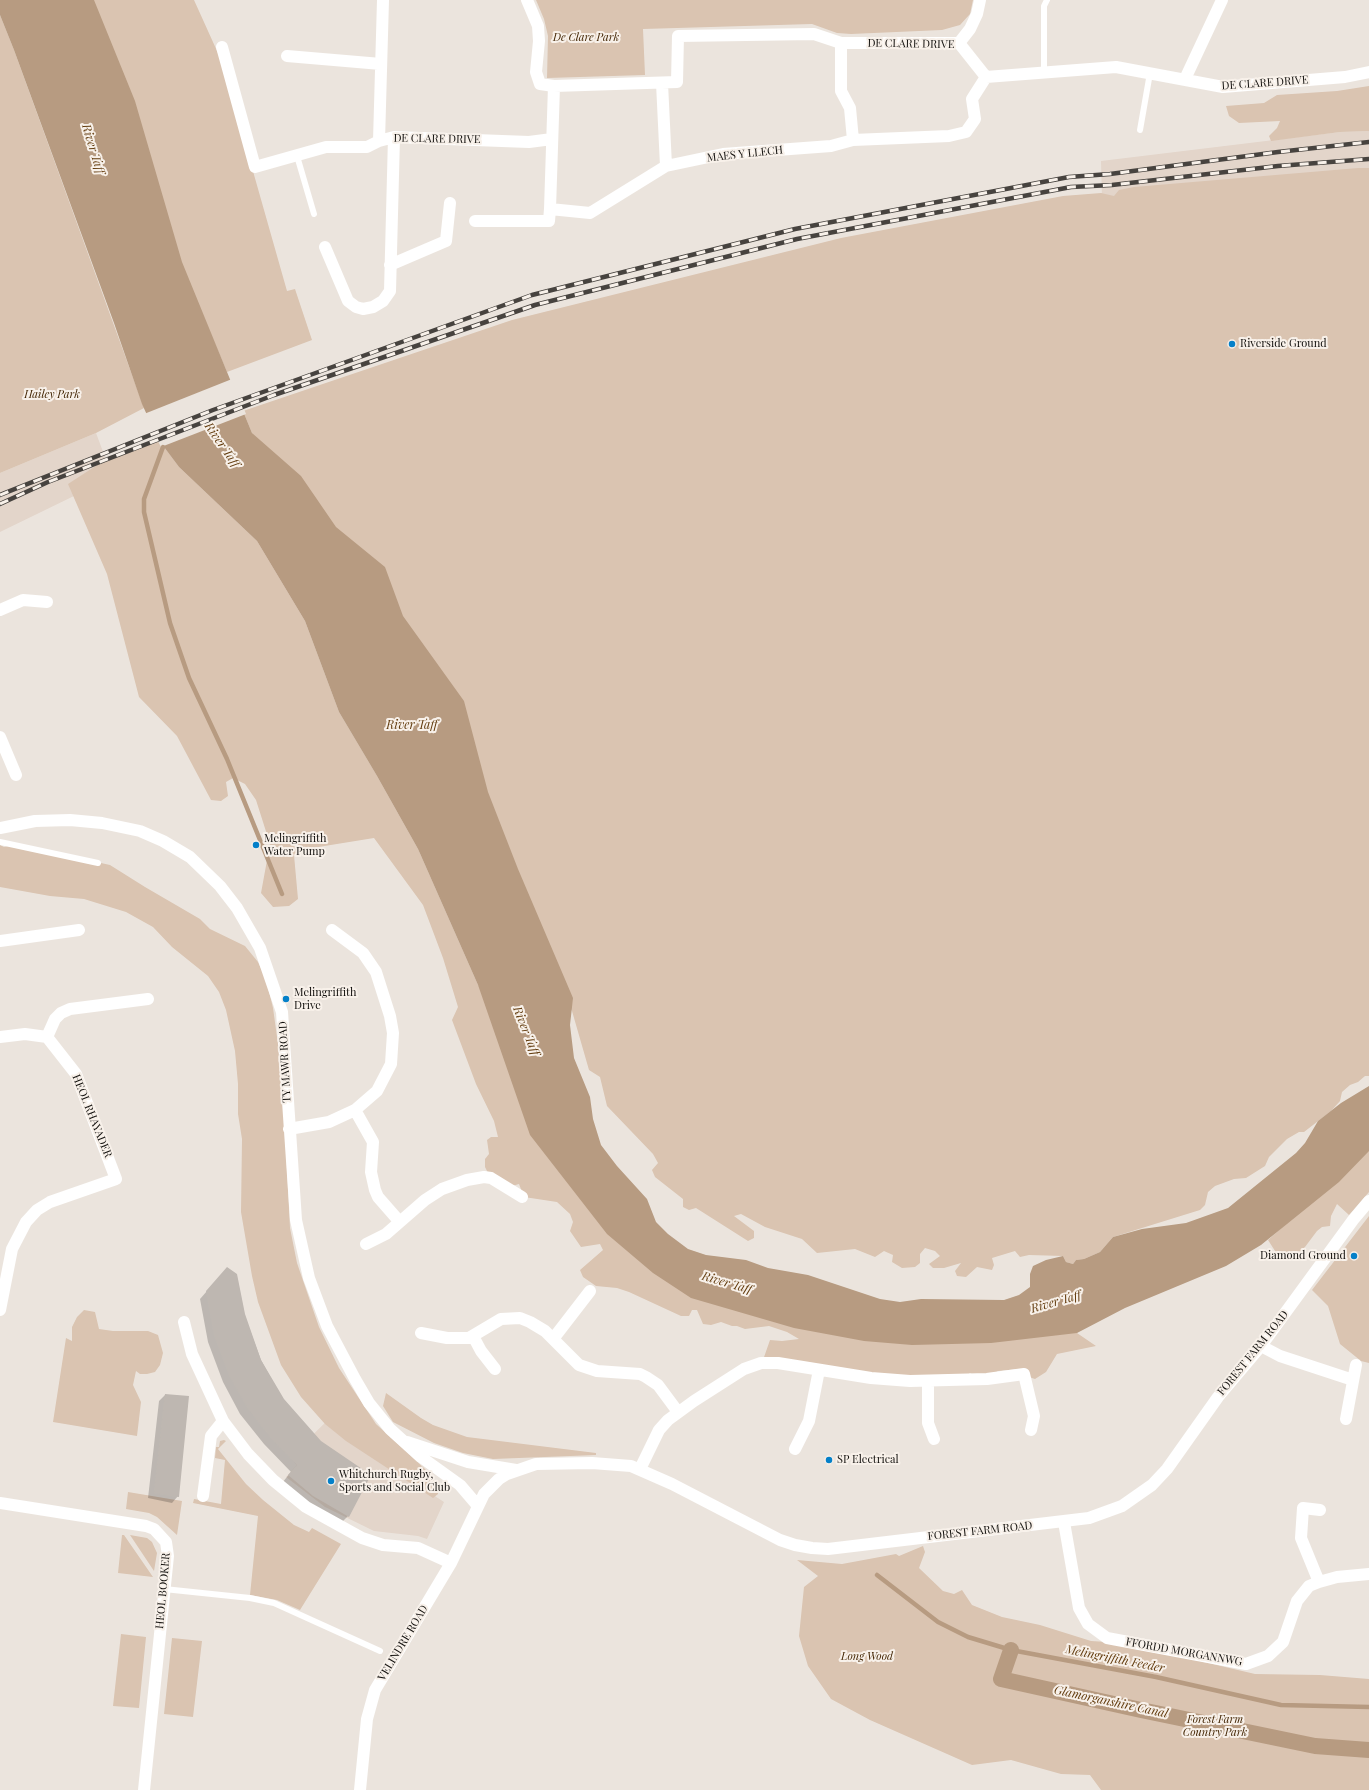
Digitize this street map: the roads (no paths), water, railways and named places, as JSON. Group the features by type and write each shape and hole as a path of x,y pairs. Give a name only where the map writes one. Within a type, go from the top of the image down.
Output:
{"street":[{"path":"379,141 384,0"},
{"path":"475,221 549,221 554,86 540,84 536,72 539,41 538,26 527,0"},
{"path":"959,43 970,29 977,14 980,0"},
{"path":"1185,79 1222,0"},
{"name":"DE CLARE DRIVE","path":"554,86 678,82 678,36 814,34 841,43 959,43 986,77 1116,67 1223,87 1345,77 1369,72"},
{"path":"841,43 841,92 850,108 853,140"},
{"name":"DE CLARE DRIVE","path":"222,47 255,167 326,147 367,147 379,141 394,137 529,142 552,139"},
{"path":"287,56 381,64"},
{"name":"MAES Y LLECH","path":"550,209 590,213 666,166 723,154 832,146 853,140 950,136 966,132 975,119 972,99 986,77"},
{"path":"662,83 666,166"},
{"path":"325,247 348,301 356,307 363,308 374,307 383,301 390,291 394,137"},
{"path":"390,265 446,242 450,203"},
{"path":"0,610 22,600 47,602"},
{"path":"0,737 16,775"},
{"name":"TY MAWR ROAD","path":"0,828 35,822 70,820 102,823 140,832 163,841 190,857 220,886 237,908 260,948 282,1012 296,1220 309,1278 327,1326 354,1379 369,1403 402,1440 432,1466 454,1481 478,1506"},
{"path":"0,941 79,930"},
{"path":"289,1129 329,1122 355,1110 377,1091 391,1064 393,1033 383,992 370,962 363,952 332,930"},
{"path":"0,1038 25,1034 47,1037 55,1020 61,1013 70,1008 148,999"},
{"name":"HEOL RHAYADER","path":"0,1310 12,1249 26,1222 38,1210 50,1202 116,1179 76,1074 47,1037"},
{"path":"355,1110 373,1142 371,1172 375,1190 378,1197 399,1221"},
{"path":"366,1244 386,1234 399,1221 425,1200 442,1190 476,1178 491,1178 522,1197"},
{"name":"FOREST FARM ROAD","path":"478,1506 484,1494 493,1484 507,1474 536,1464 568,1463 621,1465 640,1469 780,1540 794,1545 812,1548 828,1549 1089,1518 1117,1508 1152,1485 1178,1455 1218,1396 1261,1346 1353,1220 1369,1201"},
{"path":"553,1339 590,1290"},
{"path":"421,1333 461,1339 473,1336 487,1326 501,1319 520,1318 537,1326 553,1339 572,1360 587,1368 646,1377 658,1385 678,1412"},
{"path":"184,1322 192,1354 223,1421 260,1467 315,1514 373,1543 418,1548 451,1563"},
{"path":"473,1336 481,1351 495,1369"},
{"path":"1261,1346 1280,1356 1353,1380"},
{"path":"640,1469 659,1430 678,1412 744,1369 754,1365 778,1363 871,1378 928,1381 987,1379 1024,1374 1034,1416 1031,1430"},
{"path":"1346,1420 1356,1365"},
{"path":"795,1449 808,1420 819,1370"},
{"path":"928,1381 928,1423 934,1439"},
{"path":"204,1496 211,1436 223,1421"},
{"name":"TY MAWR ROAD","path":"402,1440 468,1462 517,1470"},
{"name":"HEOL BOOKER","path":"0,1503 117,1521 154,1529 166,1542 167,1549 164,1590 144,1790"},
{"name":"VELINDRE ROAD","path":"360,1790 366,1719 375,1690 451,1563 462,1543 478,1506"},
{"path":"1319,1582 1301,1538 1303,1508 1320,1510"},
{"name":"FFORDD MORGANNWG","path":"1064,1522 1080,1608 1088,1624 1106,1638 1246,1664 1268,1656 1283,1642 1297,1601 1309,1586 1337,1577 1369,1574"}],"lane":[{"path":"1044,72 1044,6 1047,0"},
{"path":"1140,130 1150,73"},
{"path":"297,156 314,214"},
{"path":"0,842 98,863"},
{"path":"164,1590 250,1598 274,1603 380,1651"}],"water":[{"name":"River Taff","path":"0,0 94,0 135,101 182,262 252,433 301,476 336,527 385,567 403,616 464,701 488,792 518,869 573,998 570,1025 574,1058 590,1097 593,1119 601,1145 617,1166 647,1199 656,1222 668,1234 688,1249 706,1255 746,1260 768,1268 808,1275 880,1299 900,1302 921,1299 1004,1300 1019,1295 1030,1287 1030,1274 1033,1266 1046,1260 1063,1256 1066,1262 1073,1264 1076,1260 1084,1259 1100,1252 1113,1237 1142,1229 1186,1223 1228,1208 1296,1153 1305,1143 1318,1121 1341,1103 1369,1086 1369,1151 1339,1182 1261,1245 1226,1266 1125,1308 1077,1333 991,1343 912,1345 864,1341 794,1328 691,1298 653,1273 607,1234 530,1135 478,985 418,849 339,712 305,621 257,541 179,467 158,439 142,404 114,323 0,15"}],"waterway":[{"path":"163,447 144,499 144,512 170,623 189,678 227,759 282,894"},
{"name":"Melingriffith Feeder","path":"877,1575 938,1622 968,1637 1011,1650 1156,1677 1281,1705 1369,1707"},
{"name":"Glamorganshire Canal","path":"1011,1650 1001,1679 1315,1746 1369,1750"}],"railway":[{"path":"0,495 213,410 532,295 795,229 1069,177 1110,174 1278,152 1369,142"},
{"path":"0,504 48,482 274,395 535,305 797,239 1071,187 1112,185 1278,166 1369,159"}],"place":[{"name":"Riverside Ground","path":"1232,344"},
{"name":"Melingriffith Water Pump","path":"256,845"},
{"name":"Melingriffith Drive","path":"286,999"},
{"name":"Diamond Ground","path":"1354,1256"},
{"name":"SP Electrical","path":"829,1460"},
{"name":"Whitchurch Rugby, Sports and Social Club","path":"331,1481"}],"park label":[{"name":"De Clare Park","path":"586,38"},
{"name":"Hailey Park","path":"52,395"},
{"name":"Long Wood","path":"867,1657"},
{"name":"Forest Farm Country Park","path":"1215,1726"}]}
